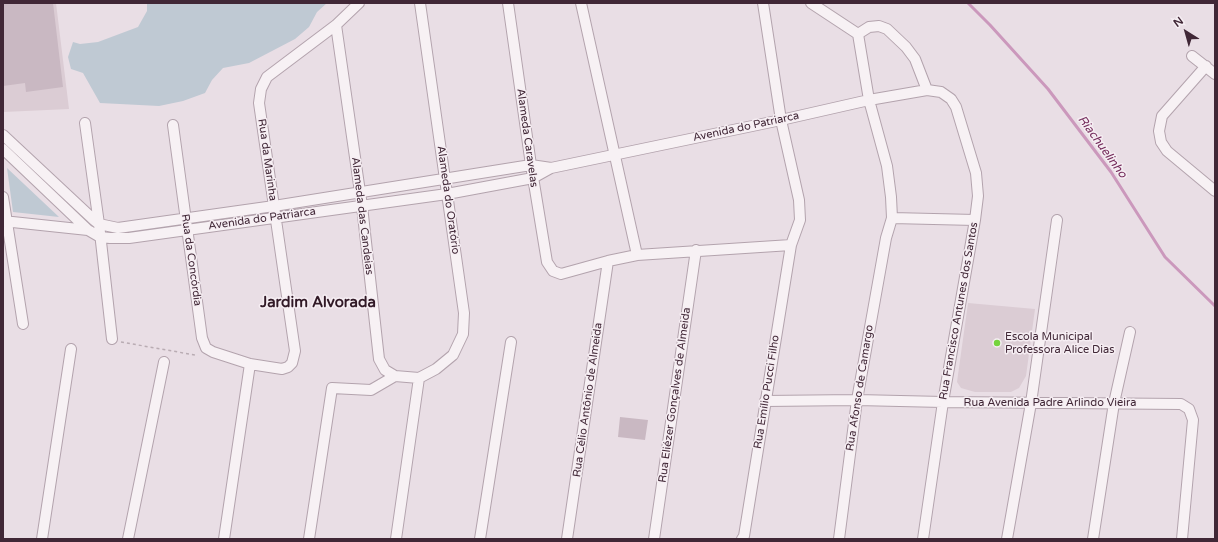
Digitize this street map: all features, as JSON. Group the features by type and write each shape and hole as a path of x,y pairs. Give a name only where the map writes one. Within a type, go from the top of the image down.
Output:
{"street":[{"path":"336,25 358,3"},
{"name":"Alameda do Oratório","path":"419,378 436,369 452,355 463,334 464,313 420,3"},
{"name":"Alameda Caravelas","path":"508,3 531,165 547,262 553,272 561,274 608,261"},
{"path":"581,3 637,255"},
{"name":"Rua Emílio Pucci Filho","path":"742,539 744,536 791,245 800,220 799,200 780,120 762,3"},
{"path":"811,3 858,34 869,27 879,26 887,29 906,47 914,59 927,90"},
{"name":"Rua da Marinha","path":"250,364 282,369 288,367 292,363 295,351 259,103 260,89 267,77 336,25"},
{"name":"Alameda das Candeias","path":"336,25 362,206 379,359 385,370 395,376"},
{"name":"Rua Afonso de Camargo","path":"838,539 857,400 886,238 892,218 887,166 868,100 858,34"},
{"path":"1192,56 1215,74"},
{"path":"1206,66 1162,116 1159,131 1161,142 1167,151 1215,191"},
{"name":"Avenida do Patriarca","path":"3,150 88,230 100,237 129,238 447,194 533,178 551,168 868,100 927,90 941,92"},
{"name":"Rua Francisco Antunes dos Santos","path":"923,539 943,402 978,196 976,173 956,107 951,99 941,92"},
{"path":"85,123 112,339"},
{"name":"Rua da Concórdia","path":"173,125 202,338 206,348"},
{"path":"3,134 97,222"},
{"name":"Avenida do Patriarca","path":"97,222 118,228 445,180 531,165 551,168"},
{"path":"3,197 5,221 23,324"},
{"path":"892,218 975,220"},
{"path":"1007,539 1031,403 1057,220"},
{"path":"5,221 88,230 97,222"},
{"path":"608,261 637,255 791,245"},
{"name":"Rua Eliézer Gonçalves de Almeida","path":"654,539 696,250"},
{"name":"Rua Célio Antônio de Almeida","path":"567,539 608,261"},
{"path":"1093,539 1114,403 1130,332"},
{"path":"480,539 511,342"},
{"path":"42,539 71,348"},
{"path":"206,348 213,352 250,364 224,539"},
{"path":"128,539 164,362"},
{"path":"308,539 332,388 371,390 395,376 419,378 396,539"},
{"name":"Rua Avenida Padre Arlindo Vieira","path":"765,401 857,400 1181,404 1189,409 1193,420 1182,539"}],"path":[{"path":"112,339 114,341 195,355 206,348"}],"shaded area":[{"path":"3,3 56,3 69,109 3,112"},
{"path":"147,3 327,3 317,12 309,27 295,39 249,63 223,68 212,80 205,93 183,101 159,106 100,103 83,73 71,69 68,57 73,42 80,44 98,42 138,27 147,11"},
{"path":"7,168 59,217 13,212"},
{"name":"Escola Municipal Professora Alice Dias","path":"968,303 1035,309 1026,376 1019,388 1011,392 975,392 961,388 957,382"}],"building":[{"path":"3,3 53,3 63,87 26,92 25,83 3,86"},
{"path":"620,417 648,420 645,440 618,437"}],"waterway":[{"name":"Riachuelinho","path":"968,3 1048,89 1111,172 1165,257 1215,306"}],"place":[{"name":"Escola Municipal Professora Alice Dias","path":"997,343"}],"district":[{"name":"Jardim Alvorada","path":"318,303"}]}
